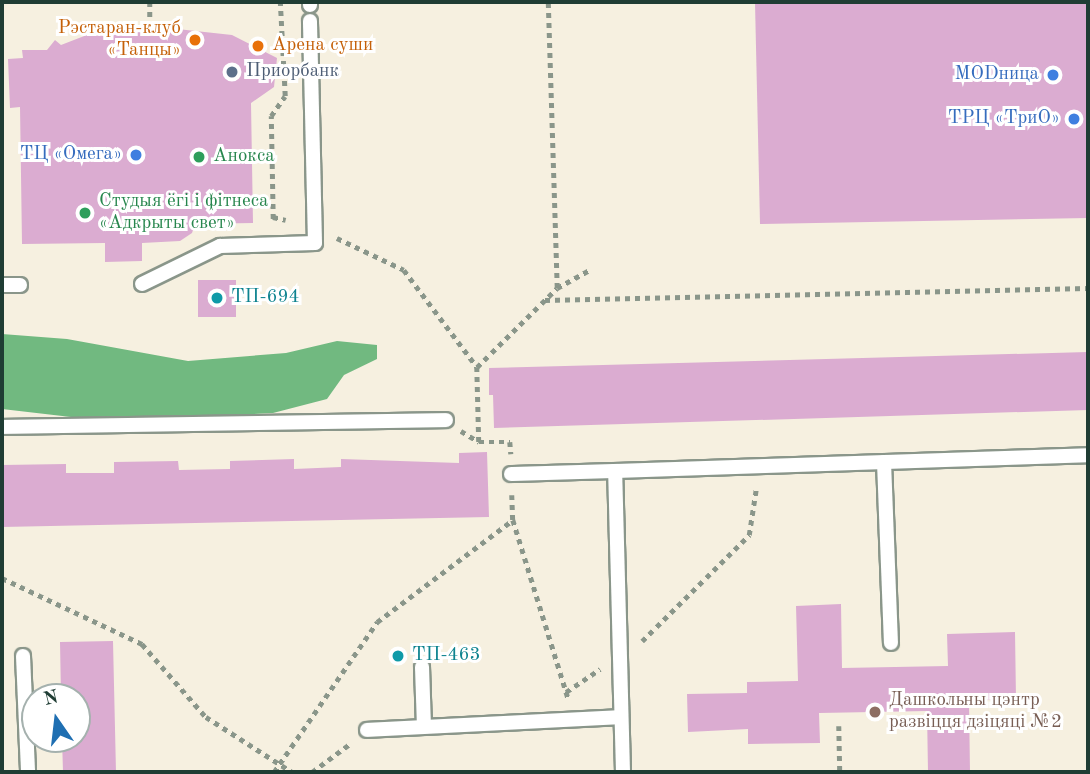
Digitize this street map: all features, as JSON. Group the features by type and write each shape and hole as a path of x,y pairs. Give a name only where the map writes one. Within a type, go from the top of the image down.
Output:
{"lane":[{"path":"142,284 220,246 315,243 310,21"},
{"path":"2,285 20,285"},
{"path":"2,427 446,420"},
{"path":"511,474 1088,455"},
{"path":"884,461 891,643"},
{"path":"615,471 623,772"},
{"path":"23,656 27,772"},
{"path":"422,667 424,726"},
{"path":"367,730 621,717"}],"path":[{"path":"150,2 150,26"},
{"path":"274,244 271,116 285,96 280,2"},
{"path":"548,2 558,288"},
{"path":"273,217 315,228 404,270 477,367 479,442"},
{"path":"477,367 558,288 589,270"},
{"path":"545,300 1088,288"},
{"path":"446,420 479,442 510,442 511,474"},
{"path":"566,692 652,635 749,535 759,466"},
{"path":"274,772 377,622 513,520 574,719"},
{"path":"2,578 142,645 206,718 292,772"},
{"path":"839,726 840,772"},
{"path":"312,772 367,730"}],"green space":[{"path":"2,334 67,339 188,361 286,353 337,341 377,345 377,359 344,375 327,399 273,413 114,422 2,409"}],"building":[{"path":"1088,2 1088,218 760,224 755,3"},
{"name":"ТЦ «Омега»","path":"150,26 232,35 277,58 274,87 251,103 253,223 195,224 192,233 180,241 142,243 142,261 105,262 105,243 22,244 20,107 10,108 8,59 23,58 22,50 47,50 55,40 61,45 92,33"},
{"name":"ТП-694","path":"198,280 236,280 236,317 198,317"},
{"path":"1088,352 1088,410 494,428 493,395 489,395 489,368"},
{"path":"487,452 489,517 2,527 2,465 66,464 66,473 114,473 114,462 178,461 179,470 230,469 230,461 294,459 294,469 341,467 341,459 459,463 459,453"},
{"path":"841,604 842,668 948,666 947,634 1015,632 1016,699 969,700 970,772 928,772 927,711 819,713 820,743 748,744 748,729 688,732 687,694 747,693 747,682 798,681 796,606"},
{"path":"113,641 116,772 63,772 62,753 91,753 91,683 61,683 60,642"}],"place":[{"name":"Рэстаран-клуб «Танцы»","path":"195,40"},
{"name":"Арена суши","path":"258,46"},
{"name":"Приорбанк","path":"232,72"},
{"name":"MODница","path":"1053,75"},
{"name":"ТРЦ «ТриО»","path":"1074,119"},
{"name":"ТЦ «Омега»","path":"136,155"},
{"name":"Анокса","path":"199,157"},
{"name":"Студыя ёгі і фітнеса «Адкрыты свет»","path":"85,213"},
{"name":"ТП-694","path":"217,298"},
{"name":"ТП-463","path":"398,656"},
{"name":"Дашкольны цэнтр развіцця дзіцяці №2","path":"875,712"}]}
